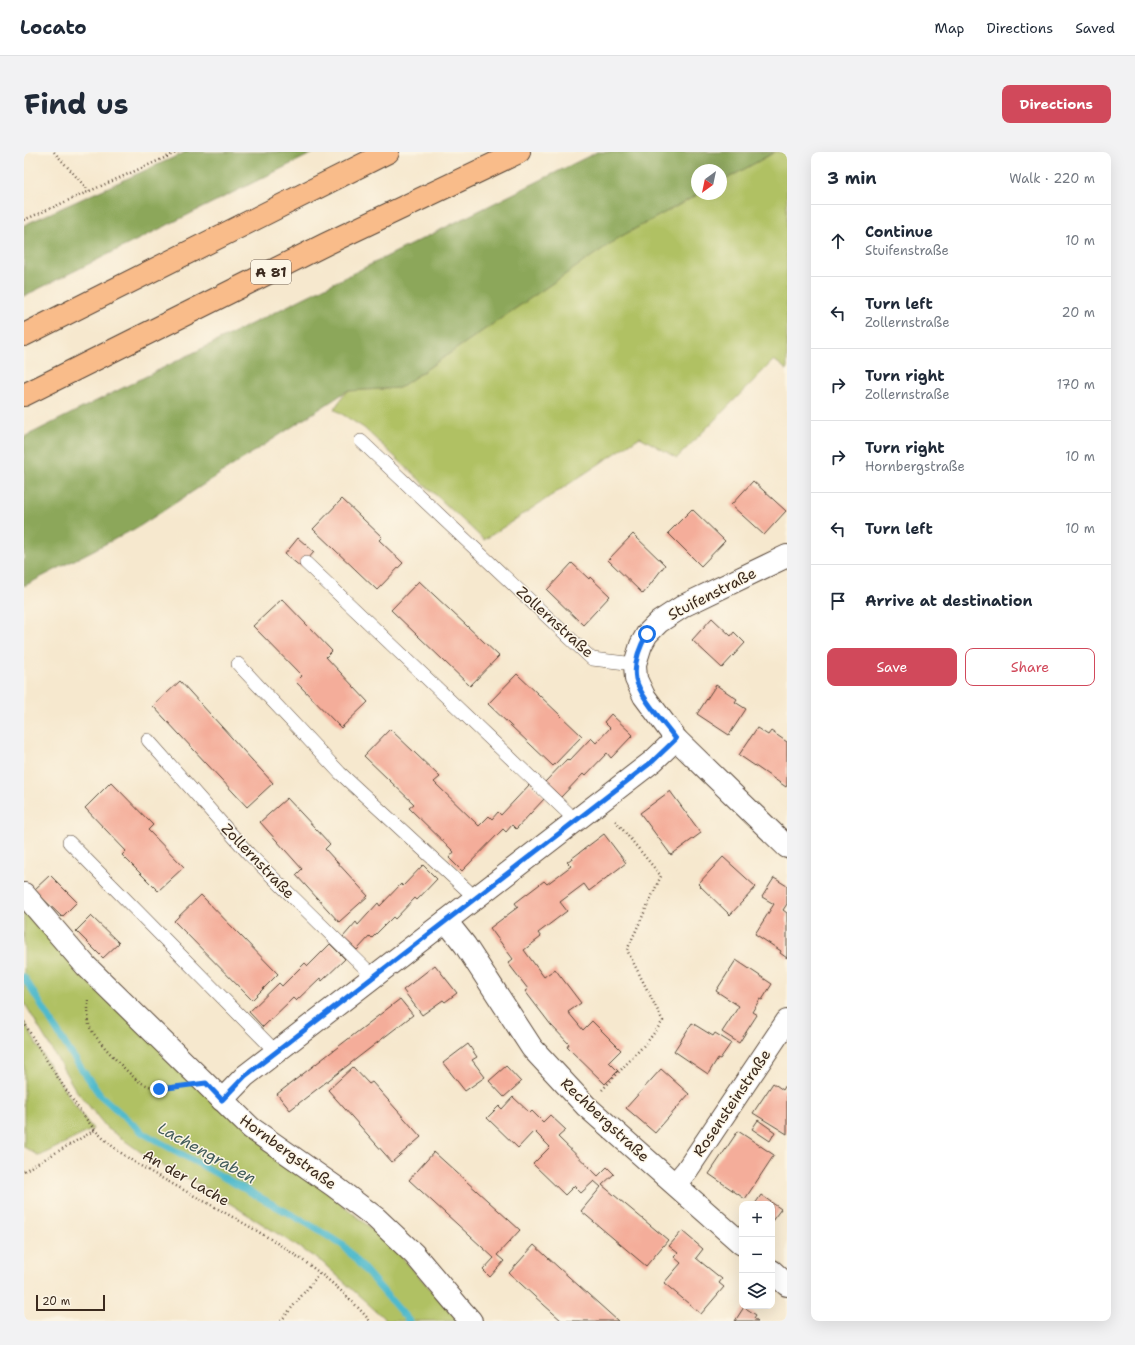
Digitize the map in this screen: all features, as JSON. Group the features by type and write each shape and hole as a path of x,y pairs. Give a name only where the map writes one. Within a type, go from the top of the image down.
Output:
{"highway":[{"path":"24,335 388,152"},
{"name":"A 81","path":"24,395 326,244 519,152"}],"street":[{"name":"Stuifenstraße","path":"635,664 647,634 660,622 685,605 787,556"},
{"path":"635,664 636,679 644,696 676,739 787,847"},
{"path":"222,1100 245,1076 653,761 676,739"},
{"name":"Hornbergstraße","path":"24,894 86,966 222,1100 255,1131 334,1186 376,1218 414,1254 471,1321"},
{"name":"Rechbergstraße","path":"446,921 465,945 532,1048 586,1106 739,1241"},
{"name":"Rosensteinstraße","path":"674,1184 687,1170 787,1021"},
{"path":"774,1273 787,1285"}],"lane":[{"name":"Zollernstraße","path":"361,441 592,658 635,664"},
{"path":"306,563 567,812 574,822"},
{"path":"238,664 340,773 467,890 474,899"},
{"name":"Zollernstraße","path":"148,740 249,854 366,969 373,978"},
{"path":"70,842 276,1052"}],"path":[{"path":"54,152 89,192"},
{"path":"24,220 178,152"},
{"path":"586,1106 648,1041 663,1021 627,950 661,876 600,802"},
{"path":"86,966 90,1026 99,1041 117,1061 140,1082 159,1089 206,1083"},
{"name":"An der Lache","path":"24,1022 43,1057 77,1107 95,1130 106,1140 135,1162 256,1229 303,1259 320,1273 370,1321"},
{"path":"24,1171 95,1130"},
{"path":"282,1321 320,1273"}],"green space":[{"path":"186,152 315,152 24,296 24,225"},
{"path":"597,152 775,152 727,179 727,164 691,164 691,198 620,237 399,388 347,391 140,526 24,586 24,437"},
{"path":"775,152 787,152 787,370 774,360 677,458 640,437 484,540 364,428 334,409 347,391 399,388 620,237 691,198 691,200 727,200 727,179"},
{"path":"24,907 314,1181 390,1244 459,1321 387,1321 322,1262 201,1185 152,1160 107,1128 75,1089 24,1002"},
{"path":"24,1022 65,1090 93,1129 39,1156 24,1147"}],"building":[{"path":"753,481 786,511 764,535 731,505"},
{"path":"342,499 382,537 379,540 403,563 377,590 313,529"},
{"path":"692,509 725,541 701,566 668,533"},
{"path":"633,534 665,565 643,594 608,560"},
{"path":"298,538 314,552 301,567 285,554"},
{"path":"572,563 589,579 590,577 610,596 583,625 547,590"},
{"path":"419,581 499,656 470,686 391,610"},
{"path":"282,599 332,651 326,657 368,702 341,728 296,682 302,676 253,626"},
{"path":"712,618 731,636 734,632 745,643 722,668 692,640"},
{"path":"517,674 582,736 553,766 488,704"},
{"path":"180,681 273,783 247,807 153,706"},
{"path":"716,685 737,699 735,702 746,709 729,735 697,714"},
{"path":"611,714 633,735 611,758 607,753 585,776 583,774 561,797 545,782 567,759 569,761 591,738 596,743 610,728 604,722"},
{"path":"757,728 768,735 771,731 787,742 786,787 739,755"},
{"path":"390,729 440,777 434,782 479,826 489,816 492,819 498,812 501,815 530,784 545,798 516,829 512,825 506,832 503,829 462,871 449,858 454,852 409,808 414,804 364,756"},
{"path":"111,782 153,825 148,830 184,867 158,891 122,855 126,851 85,808"},
{"path":"670,791 701,833 671,855 640,813"},
{"path":"287,798 330,844 325,849 368,896 339,922 296,875 302,869 260,822"},
{"path":"604,834 626,863 589,891 584,884 560,902 567,911 538,933 541,937 524,950 544,977 555,969 581,1003 568,1012 583,1030 592,1021 621,1050 609,1062 618,1071 605,1084 567,1047 569,1044 551,1025 525,991 528,989 508,963 513,959 490,928 518,907 515,903 544,881 547,884 571,866 567,862"},
{"path":"723,857 756,887 730,915 698,884"},
{"path":"423,865 437,879 417,900 415,898 395,919 393,917 372,938 370,936 357,950 343,937 356,922 358,925 378,903 380,906 401,884 403,886"},
{"path":"50,875 77,902 62,917 34,890"},
{"path":"774,878 787,886 787,904 783,910 787,913 787,958 780,953 781,951 755,934 774,904 762,897"},
{"path":"201,895 278,974 252,1000 174,921"},
{"path":"91,916 119,943 103,958 76,931"},
{"path":"330,944 345,959 322,981 320,978 296,1001 293,998 263,1027 249,1012 279,983 282,986 305,963 308,966"},
{"path":"736,960 772,984 752,1012 757,1015 739,1043 722,1032 739,1006 716,991"},
{"path":"435,965 457,993 445,1002 443,1000 422,1015 403,990"},
{"path":"400,999 413,1015 290,1110 277,1094"},
{"path":"692,1023 713,1036 715,1033 731,1043 720,1059 718,1058 708,1074 674,1051"},
{"path":"468,1044 477,1057 472,1060 485,1077 465,1091 443,1063"},
{"path":"506,1066 521,1082 504,1097 489,1081"},
{"path":"353,1067 369,1084 372,1082 421,1137 392,1162 328,1090"},
{"path":"661,1069 689,1094 655,1133 626,1108"},
{"path":"773,1083 783,1090 787,1083 787,1134 753,1113"},
{"path":"513,1097 530,1113 532,1111 543,1122 550,1115 566,1130 558,1137 598,1176 607,1167 614,1174 602,1185 668,1240 646,1266 581,1211 601,1187 594,1181 581,1193 574,1186 565,1195 533,1164 550,1147 534,1131 518,1148 487,1118 499,1106 502,1109"},
{"path":"758,1120 775,1132 770,1141 752,1129"},
{"path":"738,1131 774,1155 745,1199 709,1174"},
{"path":"434,1152 520,1230 497,1255 504,1261 490,1277 483,1270 494,1258 409,1180"},
{"path":"761,1195 770,1201 757,1201"},
{"path":"775,1205 781,1209 775,1217"},
{"path":"682,1231 703,1249 696,1258 722,1279 719,1283 724,1287 701,1314 664,1283 681,1263 674,1257 678,1253 669,1246"},
{"path":"534,1245 618,1321 562,1321 534,1296 509,1273"},
{"path":"743,1309 747,1309 756,1315 754,1318 758,1321 735,1321"}],"waterway":[{"name":"Lachengraben","path":"24,977 70,1052 100,1095 143,1133 310,1225 344,1246 409,1321"}],"route":[{"path":"159,1089 206,1083 222,1100 245,1076 653,761 676,739 644,696 636,679 635,664 647,634"}]}
